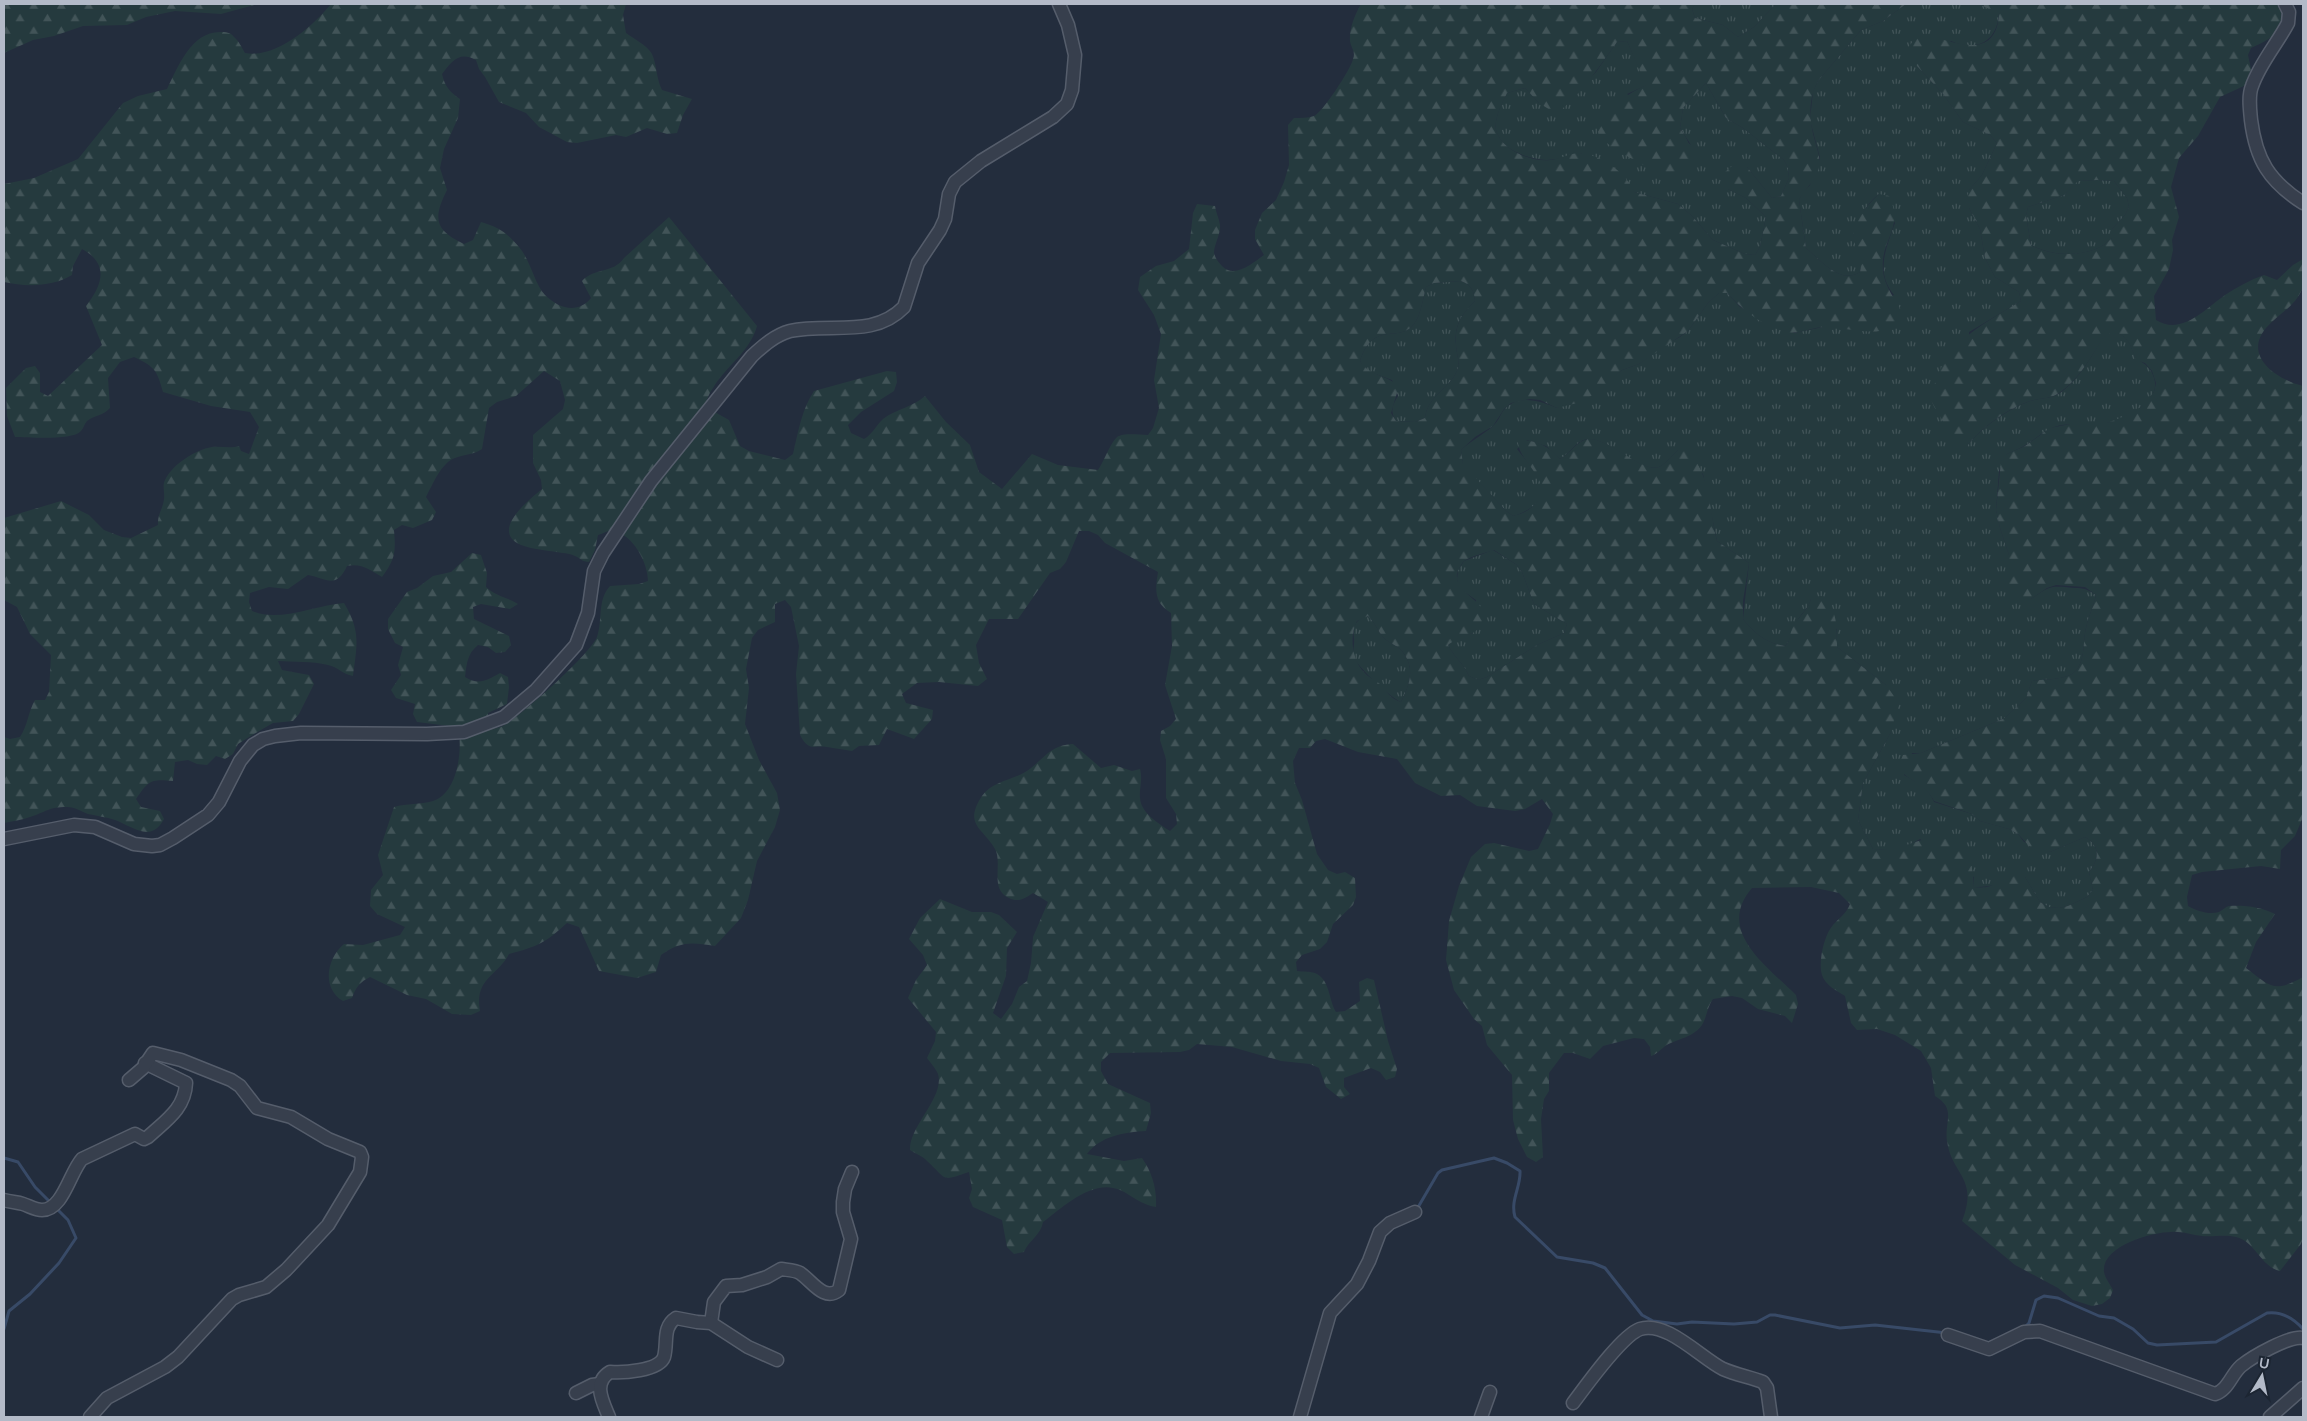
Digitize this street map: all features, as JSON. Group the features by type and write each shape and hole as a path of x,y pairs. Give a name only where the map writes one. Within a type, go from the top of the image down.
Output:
{"street":[{"path":"4,839 82,826 100,829 134,844 160,845 208,815 219,802 240,761 253,744 263,739 301,733 428,734 464,732 504,717 536,690 576,645 584,626 592,579 600,558 651,480 752,356 766,344 789,332 815,328 868,326 892,318 899,313 904,307 918,263 940,230 949,194 955,182 981,161 1053,117 1067,104 1072,90 1075,55 1068,25 1059,4"},
{"path":"2286,4 2289,12 2288,23 2253,84 2250,113 2253,136 2261,161 2294,197 2303,203"},
{"path":"90,1417 107,1398 166,1367 178,1357 232,1299 266,1287 286,1270 328,1225 360,1172 362,1162 362,1156 357,1151 328,1138 291,1117 255,1107 240,1086 232,1080 202,1068 155,1053 151,1054 129,1080"},
{"path":"4,1200 40,1210 50,1207 64,1193 76,1166 82,1159 133,1135 148,1138 174,1116 181,1104 185,1082 145,1063"},
{"path":"711,1323 714,1302 726,1286 768,1277 781,1269 800,1273 822,1293 831,1294 839,1290 850,1239 844,1212 844,1202 852,1172"},
{"path":"1300,1417 1330,1313 1357,1284 1369,1262 1380,1232 1390,1223 1415,1212"},
{"path":"609,1417 599,1391 600,1384 610,1372 624,1374 638,1371 660,1362 664,1356 667,1331 676,1318 711,1323 748,1347 777,1360"},
{"path":"1573,1403 1630,1335 1646,1328 1668,1332 1717,1366 1744,1378 1763,1382 1767,1388 1771,1417"},
{"path":"1948,1335 1989,1349 2024,1332 2040,1331 2212,1394 2222,1391 2242,1365 2288,1339 2303,1338"},
{"path":"576,1393 592,1384 600,1384"},
{"path":"2270,1417 2303,1388"},
{"path":"1481,1417 1490,1392"}],"green space":[{"path":"4,4 258,4 221,14 175,11 146,17 127,25 83,26 54,36 33,40 4,53"},
{"path":"331,4 626,4 623,15 626,33 644,45 652,54 662,90 692,99 683,115 677,133 667,134 647,128 626,137 616,135 577,143 567,142 539,127 526,113 499,102 479,69 476,60 470,57 460,57 453,61 442,74 448,89 460,99 458,118 444,149 440,168 447,190 438,216 442,228 447,234 464,244 473,240 481,222 498,228 519,247 545,295 556,304 574,308 586,303 591,298 582,281 592,274 609,269 620,263 669,217 757,326 749,344 718,380 704,406 729,420 740,446 749,451 785,460 793,454 803,413 814,391 887,371 896,372 897,382 894,391 861,412 848,425 851,433 864,439 870,435 883,419 925,396 946,422 970,445 979,472 1002,489 1032,454 1058,465 1098,470 1116,438 1126,435 1148,435 1153,428 1159,408 1154,380 1161,334 1154,315 1138,290 1140,277 1156,266 1174,261 1189,249 1193,213 1197,204 1215,206 1220,228 1214,253 1216,259 1227,270 1232,271 1243,268 1264,255 1255,239 1255,230 1262,213 1276,200 1284,182 1289,165 1288,125 1294,118 1312,117 1318,113 1342,81 1354,57 1350,32 1361,4 1695,4 1692,9 1695,18 1723,25 1738,37 1754,27 1776,4 1906,4 1883,21 1861,30 1818,81 1812,95 1810,110 1819,157 1819,167 1799,200 1806,248 1831,270 1846,276 1860,272 1860,256 1853,238 1856,223 1879,194 1889,196 1894,217 1883,259 1883,270 1888,288 1904,315 1897,324 1889,329 1868,332 1825,327 1789,332 1760,321 1740,306 1727,293 1719,293 1708,303 1688,331 1639,364 1622,370 1595,394 1577,403 1557,408 1540,400 1530,399 1511,403 1504,409 1493,426 1475,437 1461,450 1463,464 1505,510 1513,516 1531,508 1539,499 1542,491 1541,484 1519,448 1518,440 1541,444 1560,459 1584,440 1597,440 1646,466 1654,468 1661,466 1678,450 1687,450 1695,459 1705,481 1717,541 1749,563 1743,601 1743,619 1747,624 1767,640 1785,646 1794,625 1811,599 1821,596 1827,601 1834,613 1837,647 1886,685 1899,703 1891,732 1863,783 1858,820 1873,849 1890,849 1939,835 1961,849 1966,855 1972,869 1973,887 1986,887 1994,884 2008,868 2025,877 2040,902 2049,907 2059,908 2087,897 2093,890 2089,872 2093,867 2097,853 2094,844 2090,840 2085,837 2050,852 2031,848 2018,834 2009,829 1980,821 1972,814 1934,801 1931,795 1898,767 1903,755 1921,753 2005,718 2026,698 2032,681 2066,677 2075,672 2081,662 2086,628 2096,595 2085,587 2056,585 2047,588 2031,599 2021,599 2002,584 2009,555 1996,510 2001,461 2007,454 2025,446 2050,428 2070,424 2107,423 2125,416 2141,407 2154,392 2156,383 2152,371 2145,363 2136,360 2126,338 2112,333 2105,335 2079,374 2056,395 2030,401 2012,409 1987,426 1967,446 1957,441 1950,434 1932,402 1933,388 1942,366 1950,354 1971,333 2021,301 2019,292 1995,277 1985,258 1980,229 1969,208 1967,199 1969,190 1982,175 1997,143 1990,135 1963,122 1943,94 1917,66 1909,46 1916,38 1924,34 1960,44 1982,44 1990,39 1996,29 1999,14 1979,4 2278,4 2284,13 2280,26 2264,42 2251,48 2248,55 2251,69 2246,85 2220,97 2198,136 2179,158 2171,187 2179,217 2172,240 2173,250 2169,269 2154,296 2156,320 2175,325 2184,323 2193,319 2230,292 2249,281 2264,275 2277,280 2293,265 2303,259 2304,282 2299,295 2291,306 2266,328 2258,348 2266,366 2274,373 2303,386 2303,817 2295,836 2281,850 2280,869 2261,866 2202,872 2192,875 2187,897 2188,906 2203,912 2215,913 2229,906 2241,906 2259,908 2275,914 2256,942 2246,968 2261,980 2273,986 2285,985 2303,977 2303,1238 2301,1244 2280,1271 2268,1265 2243,1239 2236,1237 2202,1236 2175,1232 2141,1238 2119,1248 2105,1263 2104,1272 2106,1279 2113,1290 2110,1298 2102,1304 2092,1306 2073,1300 2058,1288 2015,1265 1962,1221 1968,1195 1963,1178 1950,1153 1947,1141 1948,1111 1942,1101 1935,1096 1931,1068 1921,1051 1895,1035 1877,1029 1857,1030 1851,1023 1845,996 1824,979 1821,970 1821,956 1827,935 1850,904 1839,893 1811,887 1752,888 1742,904 1739,919 1742,933 1749,947 1796,995 1798,1004 1792,1023 1785,1016 1758,1009 1742,998 1732,996 1713,999 1709,1005 1704,1022 1698,1030 1668,1044 1651,1056 1650,1047 1644,1039 1634,1038 1603,1046 1590,1059 1573,1053 1564,1053 1549,1073 1549,1091 1544,1099 1541,1119 1543,1157 1536,1162 1527,1157 1518,1139 1513,1120 1512,1075 1487,1045 1482,1026 1474,1019 1454,990 1446,960 1449,921 1459,886 1471,857 1485,844 1494,843 1529,851 1538,849 1553,814 1542,799 1525,809 1515,811 1477,806 1460,795 1441,796 1415,783 1397,759 1358,752 1325,739 1316,741 1310,748 1299,748 1293,761 1295,783 1302,800 1317,854 1328,870 1337,874 1345,872 1355,878 1356,897 1353,905 1333,924 1327,942 1320,949 1302,955 1296,962 1297,971 1313,972 1321,977 1327,986 1336,1012 1345,1011 1360,1001 1359,982 1367,978 1374,980 1388,1041 1397,1069 1395,1077 1386,1080 1380,1072 1371,1068 1344,1078 1344,1087 1350,1094 1341,1099 1326,1087 1319,1068 1310,1064 1281,1061 1232,1047 1197,1044 1189,1050 1180,1052 1110,1053 1101,1062 1101,1071 1108,1084 1150,1103 1151,1113 1146,1131 1130,1132 1106,1139 1092,1148 1087,1154 1124,1161 1142,1158 1149,1169 1153,1181 1156,1207 1110,1187 1089,1191 1069,1202 1043,1222 1042,1227 1024,1252 1014,1254 1007,1247 1002,1220 973,1207 969,1198 972,1189 969,1172 949,1178 945,1177 924,1158 910,1150 915,1131 932,1102 939,1083 938,1074 927,1058 935,1041 936,1032 908,998 916,980 927,965 923,955 909,939 920,918 940,899 972,912 991,912 999,915 1017,932 1007,948 1006,976 993,1013 1001,1019 1012,1004 1019,987 1027,981 1031,963 1033,937 1048,902 1033,893 1019,900 1009,898 1003,894 998,882 998,862 995,849 977,826 974,814 982,796 992,787 1025,772 1060,746 1073,744 1101,768 1114,765 1132,771 1140,769 1140,798 1143,808 1160,825 1170,831 1177,824 1176,814 1166,798 1166,759 1160,740 1161,731 1170,726 1176,719 1165,685 1172,646 1171,613 1161,605 1157,596 1158,572 1105,543 1098,535 1089,531 1079,531 1066,562 1060,569 1050,573 1018,619 989,619 976,645 979,663 987,679 978,686 939,682 917,683 902,694 906,703 933,710 932,719 914,739 887,729 879,745 859,746 852,751 812,747 806,744 800,735 796,674 799,646 791,607 785,600 775,604 775,622 758,630 752,638 746,669 749,688 745,724 759,760 777,793 780,810 775,827 757,861 748,900 741,918 715,946 693,943 674,947 661,955 656,972 637,978 599,971 579,927 567,923 541,943 509,954 488,978 480,991 480,1011 471,1015 452,1014 426,999 407,995 370,977 359,985 352,998 343,1001 331,989 329,981 330,965 338,950 344,944 363,945 400,935 405,927 377,914 370,906 371,890 383,875 378,855 394,807 433,801 441,796 453,780 459,758 458,727 417,722 413,714 415,704 396,698 391,690 401,675 398,665 403,647 395,643 388,629 388,619 407,592 417,588 433,576 451,572 472,553 481,555 487,573 486,587 518,604 510,609 481,604 473,607 474,619 509,636 511,645 505,652 496,653 488,647 478,645 470,655 467,663 465,677 470,680 479,682 500,673 508,677 507,704 488,713 488,726 492,729 504,725 527,708 556,683 592,645 599,631 603,597 610,586 639,584 648,581 645,566 638,550 633,543 620,533 613,531 598,535 595,550 589,562 570,554 521,545 512,539 509,532 510,524 521,508 542,489 541,480 533,463 533,435 563,409 565,400 560,381 544,371 516,396 497,402 489,408 482,449 455,458 442,469 426,497 436,512 432,520 413,528 402,525 394,530 394,555 382,577 366,568 352,565 347,566 339,578 335,580 330,581 308,575 288,589 269,587 250,593 249,602 252,611 263,614 286,614 344,603 353,622 356,638 353,676 322,664 278,661 282,670 309,675 314,684 299,714 293,721 273,723 254,734 238,744 233,754 225,759 216,756 207,765 197,764 188,760 175,762 173,781 160,780 151,782 136,799 141,807 160,811 164,819 153,831 141,831 115,820 67,807 51,809 27,818 4,823 4,737 10,739 20,737 35,700 45,700 49,692 51,655 30,634 17,607 4,600 4,518 61,501 89,515 104,530 122,537 131,538 158,525 158,518 164,499 164,482 179,463 192,455 212,447 239,446 241,451 249,454 259,427 250,412 211,406 163,392 154,370 134,357 120,362 108,378 110,408 105,413 87,421 81,431 69,436 60,437 15,437 7,416 6,388 26,368 35,366 40,373 40,392 48,396 102,345 86,306 99,283 100,268 97,261 82,249 73,266 72,275 64,279 39,285 21,285 4,282 4,184 34,178 78,159 123,103 138,96 167,89 187,52 201,38 220,32 228,33 237,40 245,53 257,54 281,46 293,39","holes":["1627,41 1646,85 1617,103 1601,122 1597,130 1602,139 1610,146 1636,161 1665,173 1678,174 1687,170 1691,160 1691,151 1680,128 1683,108 1706,83 1726,118 1743,128 1784,160 1788,168 1789,178 1781,196 1772,198 1747,167 1732,166 1725,172 1723,182 1728,189 1746,198 1766,217 1760,247 1755,255 1745,254 1713,240 1692,216 1678,204 1634,192 1631,185 1620,172 1596,157 1580,153 1550,160 1534,159 1510,149 1499,137 1496,130 1496,121 1507,93 1525,88 1539,103 1555,113 1562,109 1579,92 1617,42","2078,181 2114,181 2127,198 2129,207 2125,215 2112,229 2112,238 2104,245 2095,249 2073,254 2050,252 2031,245 2026,216 2028,207 2064,195","1461,281 1470,286 1474,294 1475,301 1463,315 1456,332 1458,368 1449,384 1430,404 1425,418 1415,422 1396,421 1391,413 1399,386 1368,370 1360,361 1372,340 1379,336 1408,330 1414,324 1420,311 1426,287 1434,283","1494,550 1517,565 1522,572 1534,604 1567,624 1564,633 1537,645 1487,677 1478,680 1469,676 1448,645 1475,632 1481,625 1484,617 1478,604 1461,588 1458,582 1457,574 1460,567 1464,561","1368,616 1384,638 1399,648 1406,656 1409,663 1410,676 1401,702 1391,697 1380,684 1367,675 1360,667 1353,648 1357,621"]},
{"path":"1695,4 1776,4 1754,27 1738,37 1723,25 1695,18 1692,9"},
{"path":"1906,4 1979,4 1999,13 1994,31 1990,38 1984,42 1977,45 1969,45 1951,41 1917,66 1943,94 1963,122 1990,135 1997,143 1982,175 1969,190 1969,208 1980,229 1985,258 1995,277 2019,292 2021,301 1969,332 1967,446 1987,426 2013,409 2030,401 2060,393 2074,381 2105,334 2117,333 2126,338 2136,359 2148,367 2154,378 2155,387 2153,394 2140,408 2132,413 2107,423 2070,424 2050,429 2024,446 2007,454 1999,471 1996,510 2000,528 2009,555 2031,599 2055,587 2083,589 2096,595 2086,628 2081,662 2075,672 2066,677 2032,681 2026,698 2005,718 1921,753 1912,753 1904,775 1925,789 1934,802 1972,814 1980,821 2009,829 2018,834 2024,842 2050,852 2085,837 2090,840 2094,844 2097,853 2093,867 2089,872 2093,890 2087,897 2059,908 2049,907 2040,902 2025,877 1993,885 1973,887 1974,877 1920,839 1909,845 1897,848 1873,849 1858,820 1863,783 1891,732 1886,685 1837,647 1837,629 1811,599 1785,646 1767,640 1747,624 1743,619 1749,563 1717,541 1703,474 1678,450 1661,466 1654,468 1645,466 1596,440 1583,440 1560,459 1546,446 1527,440 1517,449 1538,476 1543,491 1534,505 1513,516 1505,510 1463,465 1461,450 1494,425 1509,405 1522,400 1529,400 1557,408 1608,381 1622,370 1639,364 1688,331 1708,303 1719,293 1727,293 1740,307 1794,333 1823,327 1833,327 1894,295 1885,278 1884,260 1895,223 1879,194 1860,217 1853,234 1862,262 1860,272 1846,276 1831,270 1806,248 1799,200 1803,192 1810,185 1820,158 1810,120 1813,91 1818,81 1861,30 1883,21"},
{"path":"1627,41 1647,85 1627,94 1691,145 1680,128 1683,108 1706,83 1726,118 1743,128 1784,160 1788,168 1789,178 1781,196 1772,198 1747,167 1728,189 1746,198 1766,217 1760,247 1755,255 1745,254 1713,240 1692,216 1678,204 1634,192 1581,153 1564,158 1546,160 1531,158 1509,148 1499,137 1496,130 1496,121 1507,93 1525,88 1539,103 1583,85 1596,72 1617,42"},
{"path":"2077,181 2114,181 2127,198 2129,207 2125,215 2112,229 2112,238 2104,245 2095,249 2073,254 2051,252 2031,245 2026,216 2028,207 2064,195"},
{"path":"1461,281 1471,288 1475,301 1463,315 1456,332 1457,371 1449,384 1434,398 1425,418 1415,422 1396,421 1392,409 1398,396 1392,380 1365,370 1360,361 1366,348 1372,340 1379,336 1408,330 1414,324 1420,311 1426,287 1434,283"},
{"path":"1493,550 1517,565 1522,572 1534,604 1567,624 1564,633 1537,645 1487,677 1478,680 1469,676 1448,645 1455,639 1473,633 1476,600 1459,588 1458,570 1464,561"},
{"path":"1368,616 1384,638 1401,650 1409,663 1409,682 1401,702 1375,682 1354,657 1355,626 1360,619"}],"waterway":[{"path":"4,1158 18,1162 35,1187 50,1202"},
{"path":"1417,1209 1438,1173 1442,1170 1494,1158 1520,1171 1514,1205 1515,1217 1557,1257 1593,1263 1605,1268 1642,1315 1653,1321 1677,1324 1692,1322 1734,1324 1757,1322 1770,1315 1775,1315 1840,1328 1875,1325 1947,1333"},
{"path":"4,1329 9,1311 30,1294 59,1263 76,1238 68,1220 55,1207"},
{"path":"2024,1328 2029,1323 2036,1300 2044,1296 2058,1298 2099,1316 2114,1318 2133,1329 2148,1343 2157,1345 2216,1342 2267,1313 2278,1313 2287,1316 2303,1329"}]}
